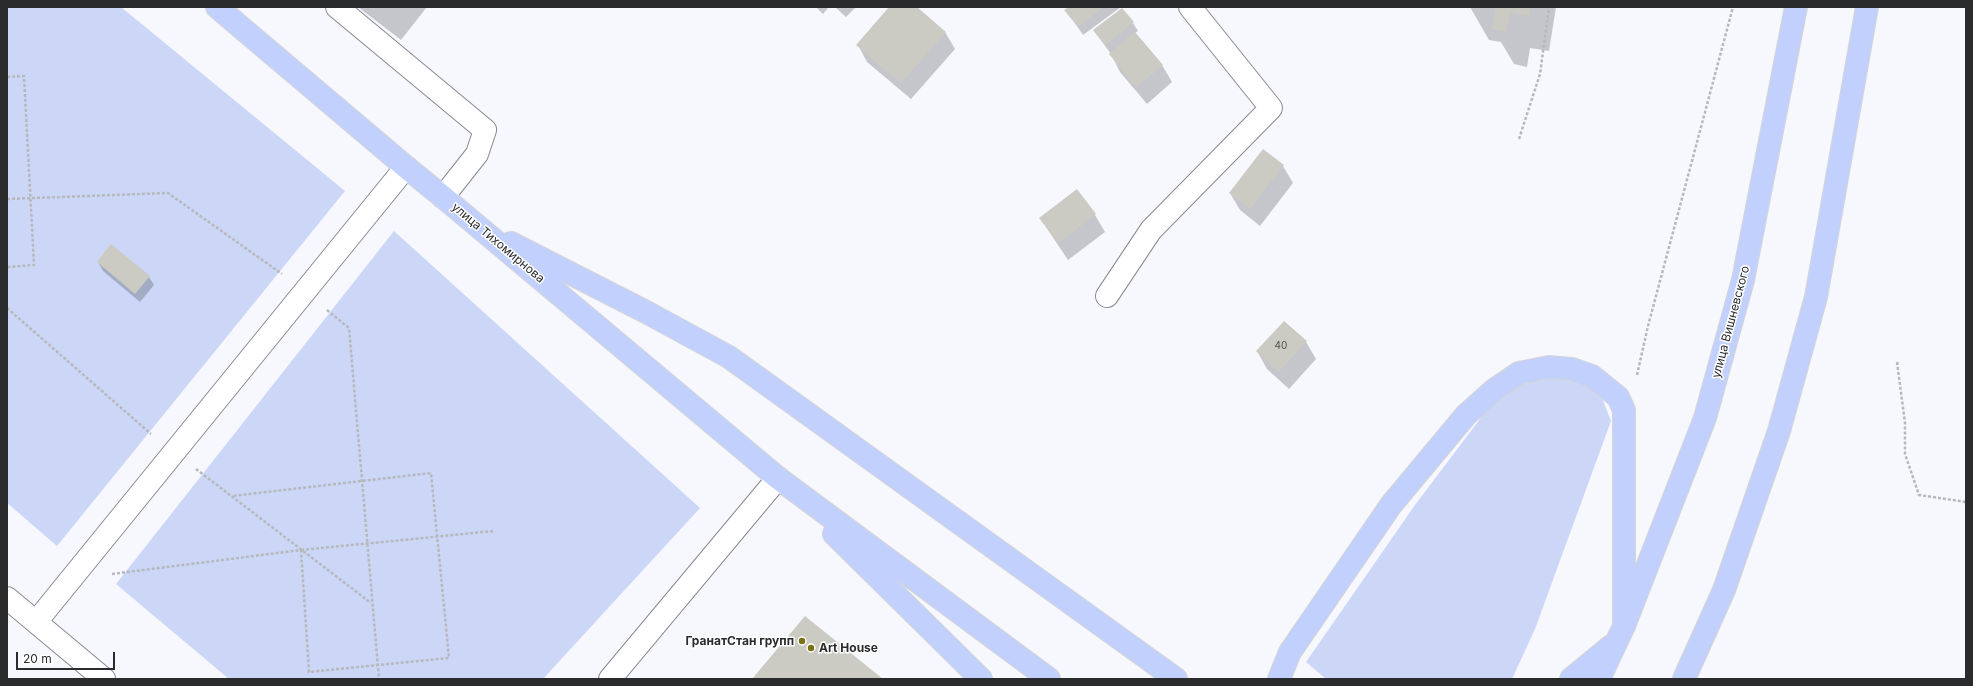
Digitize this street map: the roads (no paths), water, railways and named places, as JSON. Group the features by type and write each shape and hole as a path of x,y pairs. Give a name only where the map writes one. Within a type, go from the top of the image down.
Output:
{"main road":[{"name":"улица Тихомирнова","path":"217,7 778,478"},
{"name":"улица Вишневского","path":"1599,679 1620,634 1705,418 1743,280 1796,7"},
{"path":"1684,679 1724,590 1779,431 1816,297 1867,7"},
{"path":"477,225 648,313 729,357 1176,679"},
{"path":"1279,679 1290,652 1391,505 1466,415 1494,390 1520,373 1549,367 1572,369 1592,376 1618,397 1624,410 1620,634 1572,679"},
{"path":"778,478 981,679"},
{"path":"778,478 1049,679"}],"street":[{"path":"337,7 485,130 477,154 443,197"},
{"path":"1107,296 1151,230 1270,108 1190,7"},
{"path":"36,622 406,167"},
{"path":"610,679 778,478"},
{"path":"7,598 104,679"}],"place":[{"name":"ГранатСтан групп","path":"802,641"},
{"name":"Art House","path":"811,648"}]}
